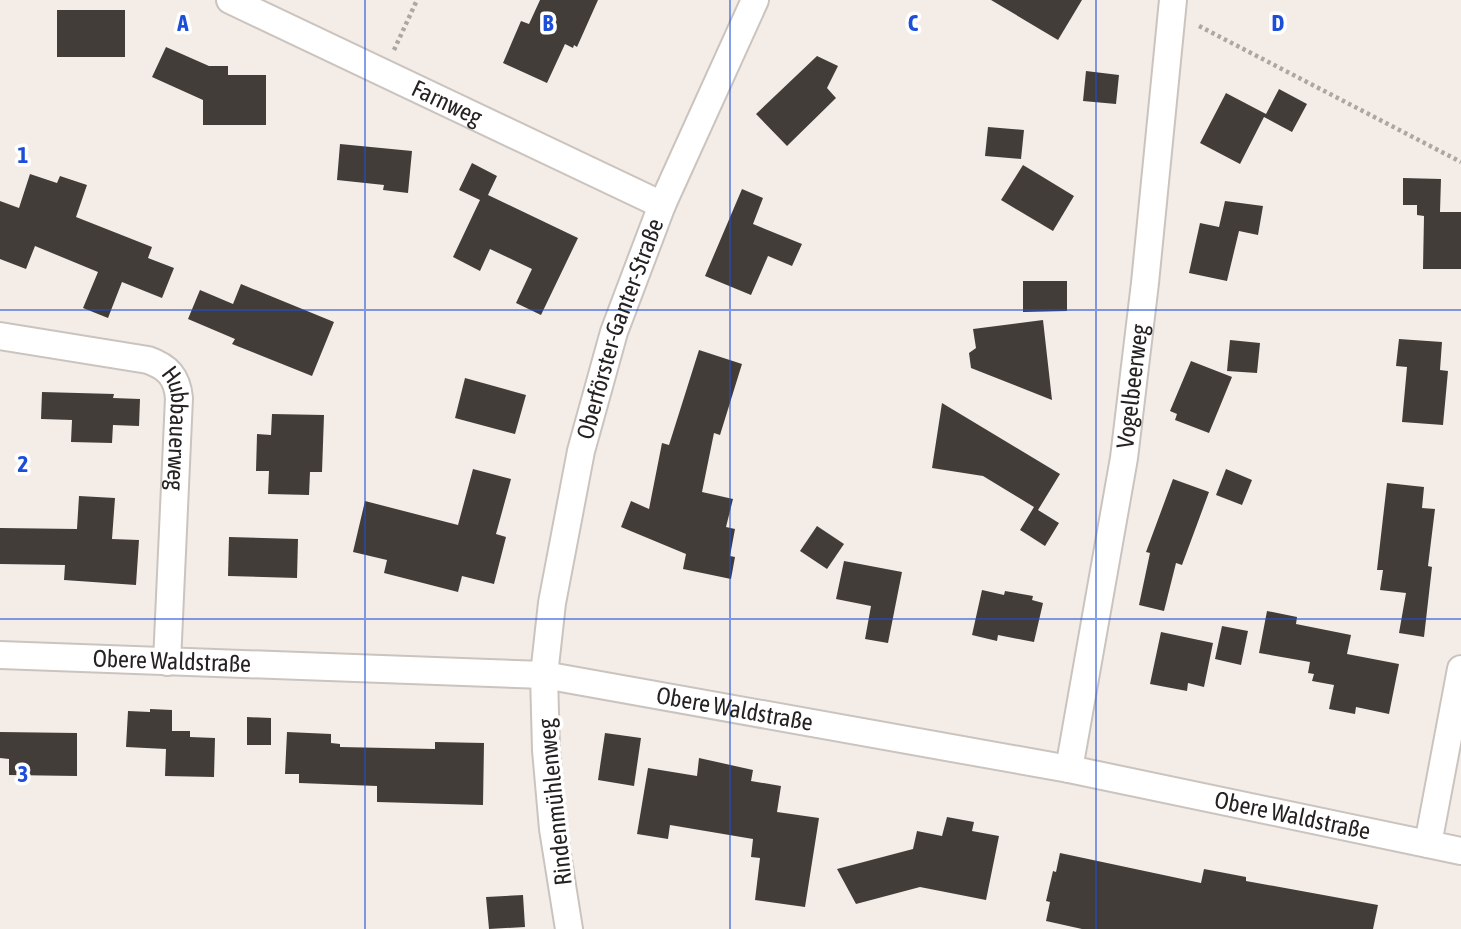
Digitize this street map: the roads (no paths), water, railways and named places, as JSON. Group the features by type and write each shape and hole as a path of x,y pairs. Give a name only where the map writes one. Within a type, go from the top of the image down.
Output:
{"street":[{"name":"Farnweg","path":"230,0 662,205"},
{"name":"Oberförster-Ganter-Straße","path":"544,675 552,603 581,451 614,332 662,205 755,0"},
{"name":"Vogelbeerweg","path":"1069,769 1124,458 1145,283 1172,6"},
{"name":"Hubbauerweg","path":"0,337 148,360 171,373 178,385 167,662"},
{"name":"Obere Waldstraße","path":"0,655 544,675 1069,769 1461,851"},
{"path":"1428,844 1461,669"},
{"name":"Rindenmühlenweg","path":"544,675 546,750 553,829 569,929"}]}
